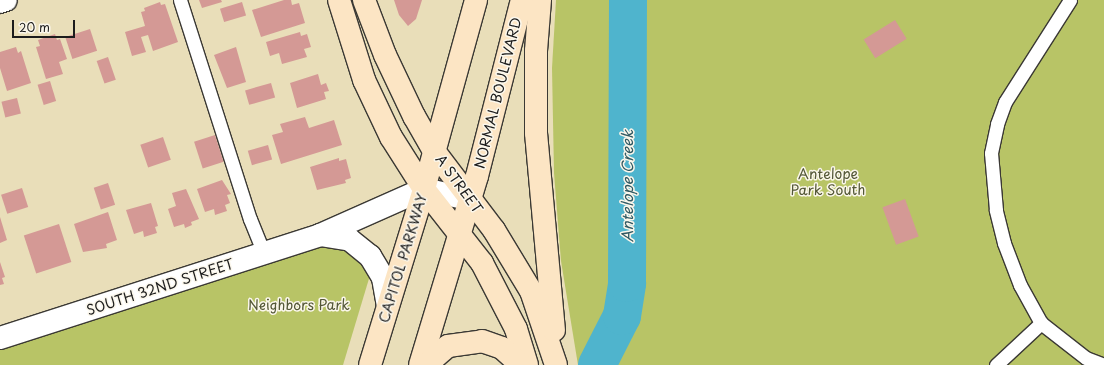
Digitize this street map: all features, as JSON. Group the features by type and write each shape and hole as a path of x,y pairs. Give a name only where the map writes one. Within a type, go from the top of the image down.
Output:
{"main road":[{"name":"A STREET","path":"339,0 346,30 376,110 398,149 424,189 459,231 482,263 504,303 527,365"},
{"name":"A STREET","path":"364,0 400,90 434,151 468,199 494,230 531,291 557,365"},
{"name":"NORMAL BOULEVARD","path":"459,231 468,199 478,176 522,0"},
{"path":"540,0 536,51 536,132 557,365"},
{"path":"434,151 474,2"},
{"name":"CAPITOL PARKWAY","path":"370,365 424,189 434,151"},
{"path":"420,365 459,231"},
{"path":"426,365 448,346 475,341 496,346 510,354 522,365"}],"street":[{"path":"0,2 6,0"},
{"path":"424,189 468,199"},
{"name":"SOUTH 32ND STREET","path":"0,338 320,235 424,189"},
{"name":"SOUTH 32ND STREET","path":"320,235 350,240 370,256 383,278 388,305"}],"lane":[{"path":"180,0 250,219 264,253"},
{"path":"1070,0 1005,102 996,124 991,153 996,210 1004,243 1020,285 1041,323 1086,358 1104,365"},
{"path":"996,365 1041,323"}],"green space":[{"name":"Antelope Park South","path":"556,0 1104,0 1104,365 578,365 561,261 554,173 552,68"},
{"name":"Neighbors Park","path":"320,235 374,262 343,365 0,365 0,338"}],"building":[{"path":"199,0 221,0 222,2 202,8"},
{"path":"284,0 291,0 292,5 299,3 305,23 261,37 252,10"},
{"path":"394,0 422,0 416,19 408,26 399,15"},
{"path":"160,2 161,5 165,4 178,42 153,51 148,35 141,37 146,52 132,56 125,32 145,26 141,12 145,11 144,8"},
{"path":"242,2 246,15 224,22 220,9"},
{"path":"895,20 907,39 875,58 864,40"},
{"path":"90,29 97,51 72,59 65,37"},
{"path":"300,32 301,36 307,34 311,47 304,49 307,57 282,64 279,53 270,56 266,42"},
{"path":"55,34 57,40 60,39 67,59 59,62 63,74 46,79 36,47 40,46 38,40"},
{"path":"16,47 18,53 21,51 31,83 7,91 0,68 0,52"},
{"path":"236,47 246,82 227,88 214,55"},
{"path":"108,57 116,80 104,84 97,61"},
{"path":"318,74 321,85 326,83 329,91 324,92 326,99 297,108 290,83"},
{"path":"50,81 56,101 44,105 38,85"},
{"path":"271,83 275,97 249,105 245,90"},
{"path":"17,98 21,114 5,117 1,102"},
{"path":"305,117 309,128 334,120 342,145 281,164 272,135 283,132 280,124"},
{"path":"215,135 224,162 203,168 194,142"},
{"path":"163,137 171,160 148,168 140,145"},
{"path":"268,145 272,159 252,165 248,151"},
{"path":"339,158 339,161 346,159 351,178 345,180 346,183 317,190 310,167"},
{"path":"222,180 231,194 227,195 230,203 225,205 227,211 215,215 214,209 205,212 197,189"},
{"path":"108,183 115,205 101,210 94,188"},
{"path":"22,188 28,207 7,214 1,195"},
{"path":"186,189 199,219 191,222 192,225 185,228 184,224 174,227 168,209 176,206 172,193"},
{"path":"905,199 919,237 896,245 882,207"},
{"path":"151,203 158,226 155,227 157,233 144,237 143,231 134,234 126,210"},
{"path":"108,212 117,240 106,244 107,248 83,252 74,224"},
{"path":"0,217 7,240 0,243"},
{"path":"59,224 71,262 36,273 24,235"},
{"path":"0,262 5,277 2,278 4,284 0,285"}],"waterway":[{"name":"Antelope Creek","path":"597,365 622,316 627,283 628,0"}]}
